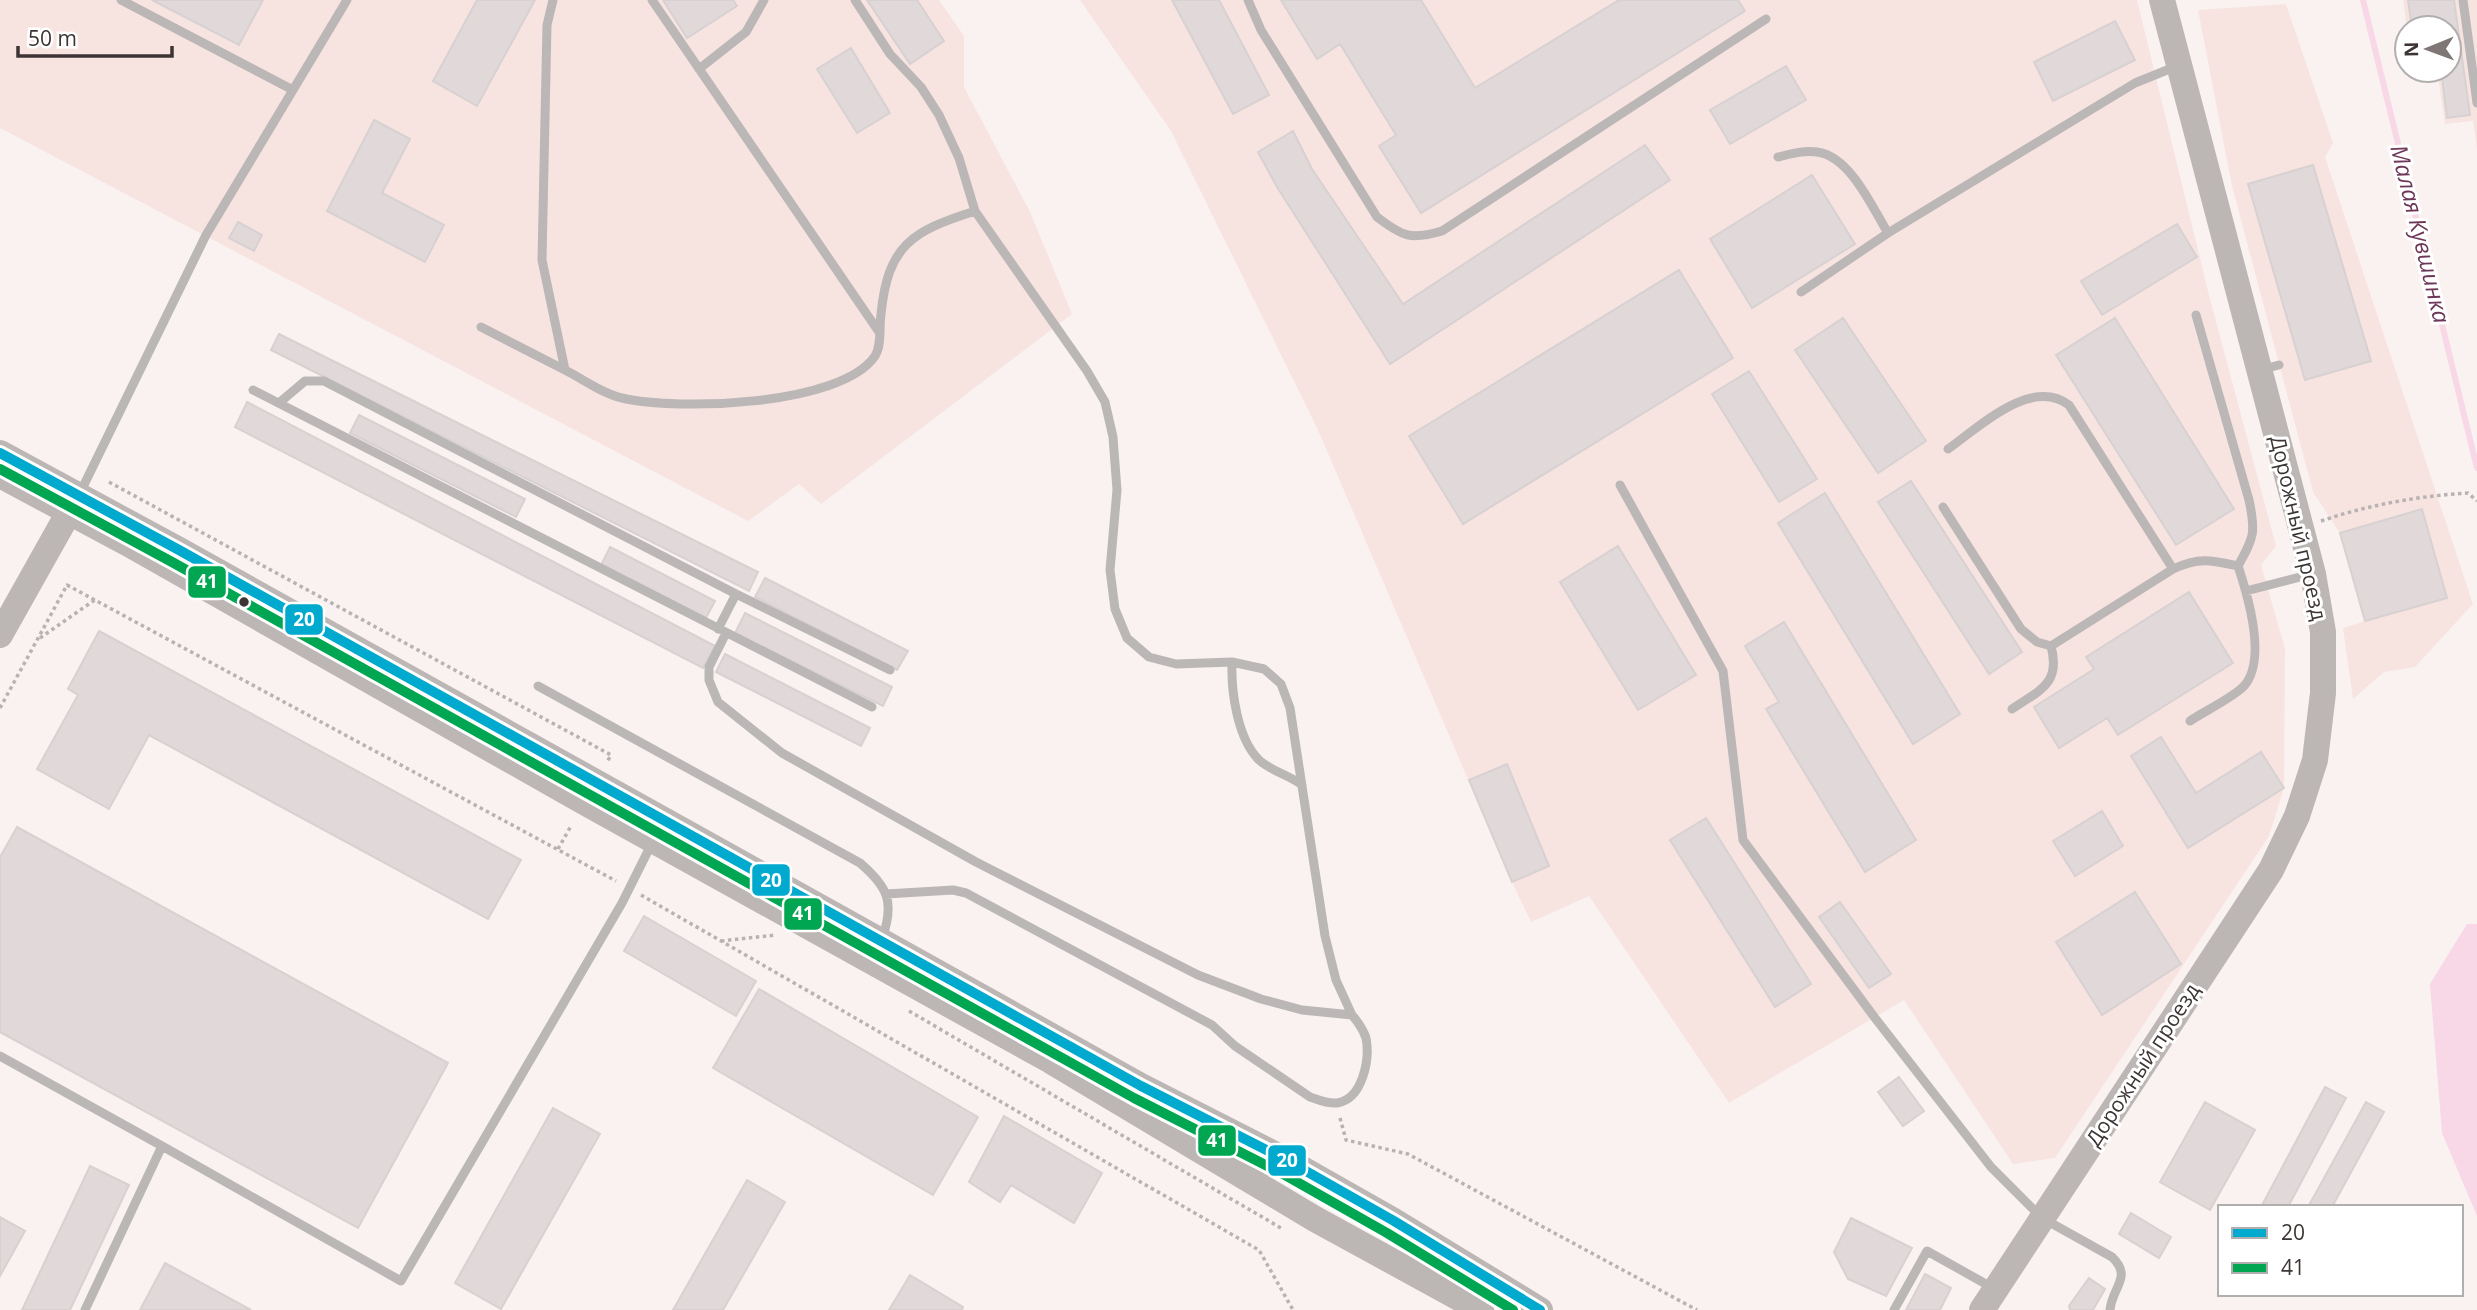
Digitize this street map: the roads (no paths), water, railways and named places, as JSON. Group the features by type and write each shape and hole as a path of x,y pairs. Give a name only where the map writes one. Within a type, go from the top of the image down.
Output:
{"main road":[{"name":"Дорожный проезд","path":"1988,1300 2271,870 2297,817 2315,760 2323,694 2323,632 2314,574 2269,367 2178,65 2162,0"},
{"path":"0,453 74,503 875,950 1348,1195 1541,1310"},
{"path":"0,475 74,503"},
{"path":"0,635 74,503"},
{"path":"875,950 1315,1219 1480,1310"}],"lane":[{"path":"121,0 293,90"},
{"path":"74,503 206,235 347,0"},
{"path":"554,0 547,25 542,260 565,370"},
{"path":"652,0 879,332"},
{"path":"699,69 746,32 764,0"},
{"path":"855,0 890,54 921,87 939,115 959,158 975,211 1087,371 1105,402 1113,437 1117,491 1110,570 1115,610 1127,638 1149,657 1176,664 1232,662 1264,669 1281,684 1290,708 1325,936 1336,979 1365,1037 1367,1052 1364,1074 1355,1092 1346,1100 1335,1103 1310,1097 1235,1046 1212,1025 966,892 953,890 887,894"},
{"path":"1248,0 1261,30 1377,217 1400,234 1421,237 1442,231 1766,19"},
{"path":"2463,0 2477,103"},
{"path":"1801,292 1888,233 2134,83 2178,65"},
{"path":"1778,157 1799,152 1818,152 1833,158 1848,169 1888,233"},
{"path":"481,327 618,398 643,403 716,404 794,396 852,377 875,356 880,344 882,298 892,263 908,241 936,224 975,211"},
{"path":"2190,721 2243,687 2252,673 2256,652 2246,591 2238,566 2252,540 2253,520 2196,315"},
{"path":"279,403 305,381 324,381 736,594 890,670"},
{"path":"253,390 872,707"},
{"path":"1948,449 2008,406 2041,396 2060,398 2068,405 2173,569"},
{"path":"1620,485 1723,671 1743,839 1875,1018 1991,1167 2042,1218 2112,1257 2120,1265 2122,1272 2110,1301 2110,1310"},
{"path":"1943,507 2021,629 2037,642 2051,646 2190,561 2206,559 2238,566"},
{"path":"2246,591 2314,574"},
{"path":"736,594 709,667 709,680 718,702 782,753 976,862 1198,975 1261,999 1302,1010 1352,1014"},
{"path":"2012,709 2045,687 2053,676 2055,661 2051,646"},
{"path":"1232,662 1233,698 1246,741 1258,759 1302,785"},
{"path":"538,686 860,863 879,879 887,894 887,925 875,950"},
{"path":"0,1056 401,1281 622,903 658,829"},
{"path":"85,1310 162,1146"},
{"path":"1894,1310 1927,1251 1988,1300"}],"waterway":[{"name":"Малая Кувшинка","path":"2363,0 2477,468"}]}
